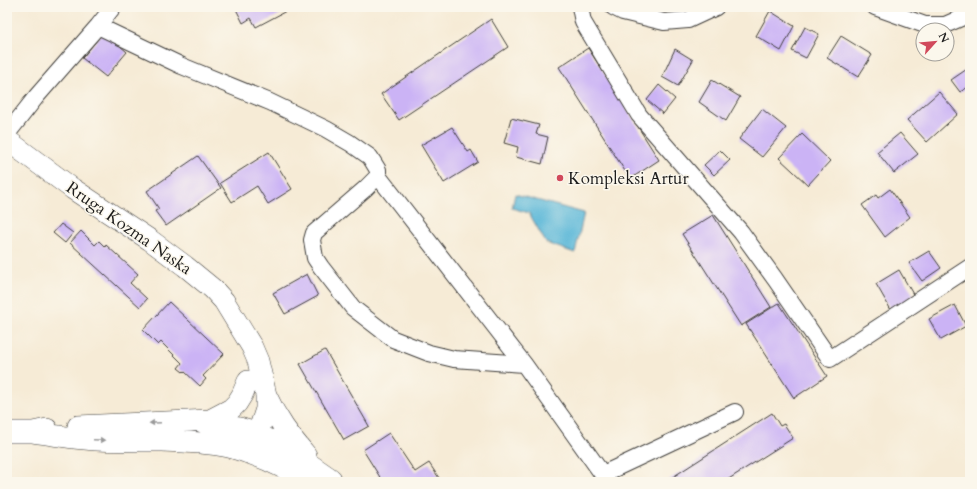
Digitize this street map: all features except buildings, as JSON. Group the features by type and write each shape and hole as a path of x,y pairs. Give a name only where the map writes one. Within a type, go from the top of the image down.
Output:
{"main road":[{"name":"Rruga Kozma Naska","path":"7,140 73,189 150,240 213,289 224,301 252,347 258,361 266,395 266,409 261,425 249,431 240,451"},
{"name":"Rruga Kozma Naska","path":"240,327 246,350 249,373 247,401 243,419 249,431"},
{"path":"33,432 63,427 210,420 237,403 248,381"},
{"path":"266,395 276,416 285,430 306,455 332,481"},
{"path":"194,421 225,425 249,431 282,446 332,481"},
{"path":"7,432 33,432 94,440 214,444 240,451 294,473 307,482"}],"street":[{"path":"7,134 36,97 113,7"},
{"path":"580,7 584,22 639,115 741,232 830,359 970,267"},
{"path":"613,7 623,12 664,22 688,20 716,7"},
{"path":"875,7 925,25 945,25 970,14"},
{"path":"98,26 182,66 270,102 350,142 370,157 378,170 378,176 524,364 605,478 735,412"},
{"path":"378,176 314,233 312,240 315,258 321,267 353,308 393,339 429,353 454,359 524,364"}],"water":[{"path":"515,194 584,213 575,253 546,243 529,213 512,208"}],"place":[{"name":"Kompleksi Artur","path":"560,178"}]}
